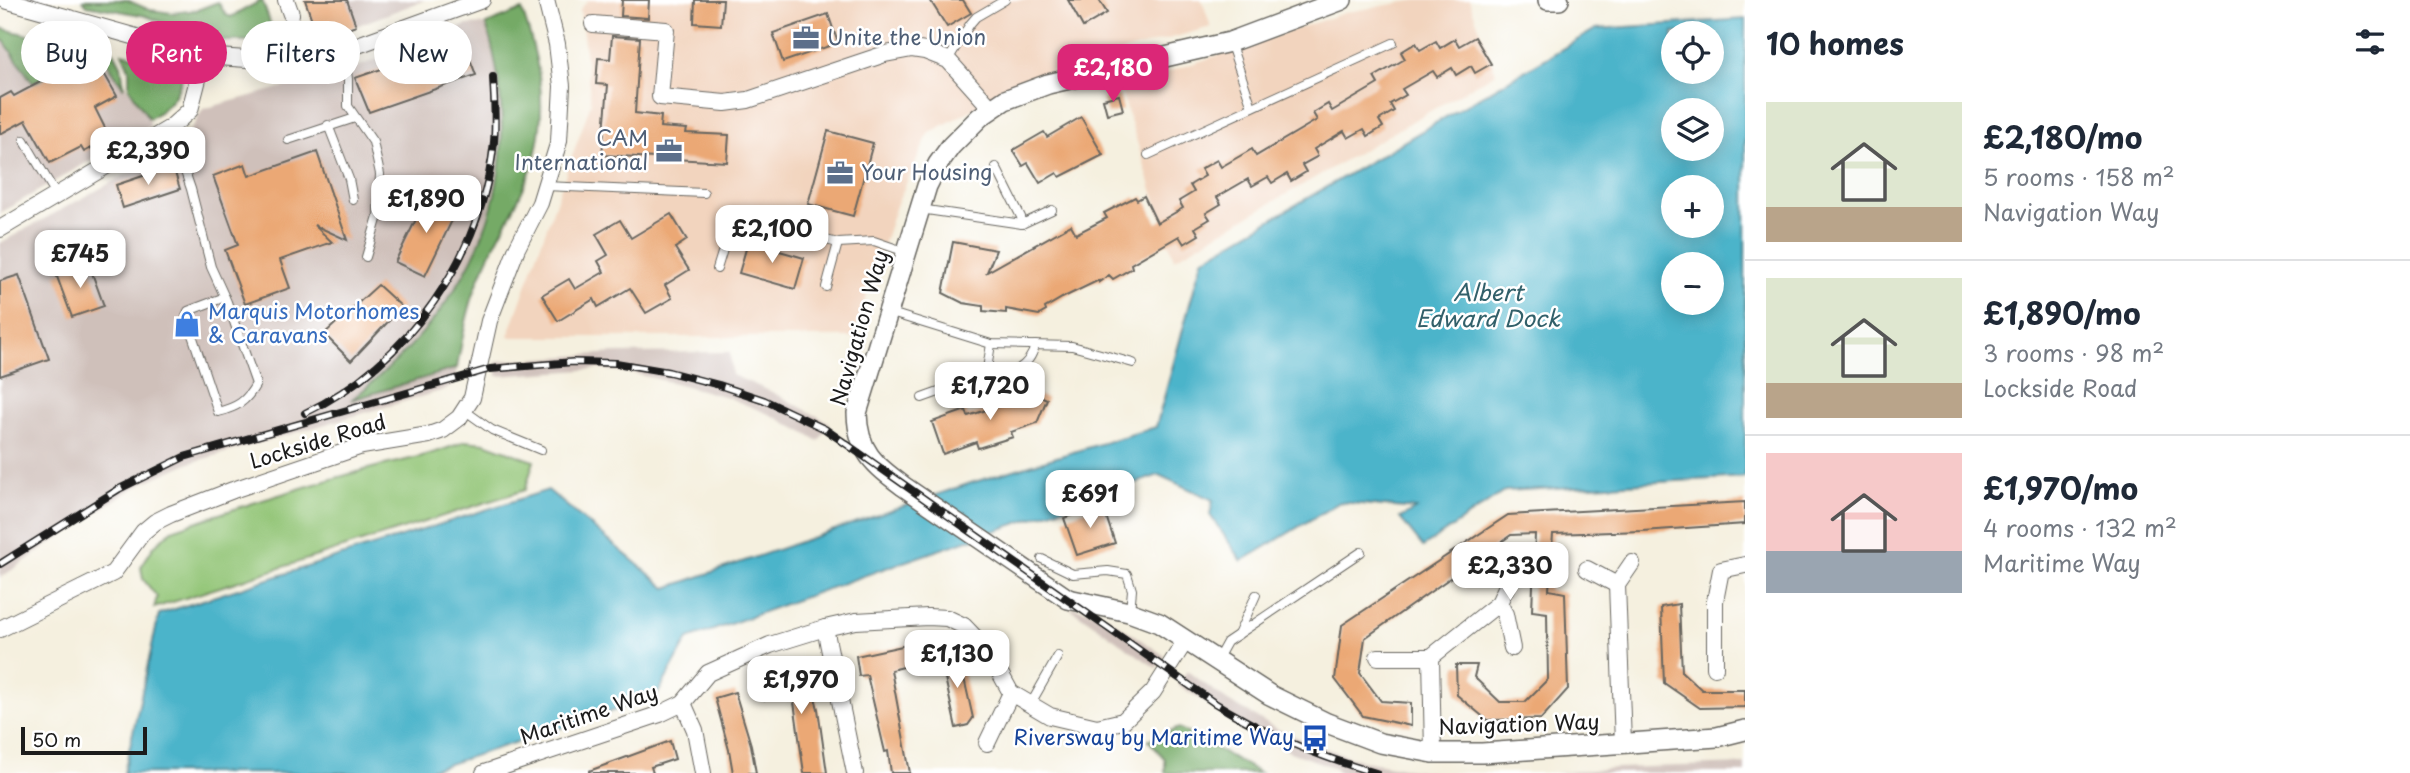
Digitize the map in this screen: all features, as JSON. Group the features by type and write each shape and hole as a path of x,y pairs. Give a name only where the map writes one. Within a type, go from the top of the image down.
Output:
{"street":[{"path":"5,0 25,2 126,33"},
{"path":"360,44 482,0"},
{"path":"464,410 472,398 489,321 501,286 540,203 559,141 562,86 557,44 546,0"},
{"name":"Navigation Way","path":"1339,0 1230,42 1048,83 991,108 968,128 938,164 919,209 857,414 858,430 869,457 903,486 1068,598 1129,612 1158,623 1270,695 1327,723 1380,743 1433,753 1482,753 1717,737 1745,730"},
{"path":"1548,0 1559,0"},
{"path":"593,23 666,30 660,97 725,103 748,100 899,50 925,51 948,60 991,108"},
{"path":"0,229 170,128 190,110 197,84"},
{"name":"Lockside Road","path":"0,629 113,573 143,532 171,514 362,446 436,432 459,418 464,410"},
{"path":"1378,657 1431,657 1499,603 1509,581 1510,563"},
{"path":"1623,743 1617,585 1632,563"},
{"path":"1715,668 1715,601 1721,570 1745,565"},
{"path":"1587,569 1617,585"},
{"path":"1499,603 1505,614 1512,648"},
{"name":"Maritime Way","path":"484,773 660,714 683,703 708,673 770,645 856,621 947,618 964,626 988,651 1011,693 1050,716 1097,727 1123,721 1153,692 1186,640"},
{"path":"825,628 855,773"},
{"path":"1431,657 1433,753"},
{"path":"987,743 1011,693"},
{"path":"683,703 695,730 703,773"}],"lane":[{"path":"948,60 976,17 1005,0"},
{"path":"1230,42 1252,107"},
{"path":"1148,155 1393,43"},
{"path":"348,84 348,106 373,142 380,174 378,216 366,257"},
{"path":"288,140 355,118"},
{"path":"328,125 349,179 353,200"},
{"path":"170,128 191,190 211,267 225,297 256,384 239,406 218,412 186,317 188,311 225,297"},
{"path":"24,140 57,196"},
{"path":"996,167 1023,224"},
{"path":"545,186 704,193"},
{"path":"919,209 1023,224 1052,210"},
{"path":"718,270 733,216 838,243 874,241 906,252"},
{"path":"826,287 838,243"},
{"path":"888,312 990,344 1072,346 1133,363"},
{"path":"986,375 990,344"},
{"path":"922,398 986,375 1016,372 1032,356 1035,345"},
{"path":"464,410 492,429 541,450"},
{"path":"1217,660 1227,642 1361,552"},
{"path":"1042,559 1073,574 1108,571 1127,574 1132,590 1129,612"},
{"path":"1238,635 1256,595"},
{"path":"1030,705 1058,656"}],"shaded area":[{"path":"305,0 425,0 360,25 360,21 312,21"},
{"path":"589,0 1202,0 1211,27 1034,76 929,133 896,206 853,337 508,337 591,103 580,9"},
{"path":"1417,0 1469,0 1496,73 1174,259 1120,88 1347,12"},
{"path":"486,24 500,91 502,134 497,182 483,232 464,274 439,315 398,360 353,399 457,368 454,384 444,390 186,464 119,497 0,578 0,243 182,144 203,109 295,84 360,84 360,66 374,61 374,84 472,84 472,25"},
{"path":"0,29 21,33 21,84 112,84 112,66 149,119 150,126 0,213"},
{"path":"730,352 732,375 772,392 830,423 819,441 771,415 727,397 631,373 598,369 497,376 496,361 616,353"},
{"path":"1067,606 1103,614 1165,656 1156,668"},
{"path":"1187,671 1228,701 1275,728 1313,744 1363,761 1434,773 1337,773 1336,768 1290,752 1253,733 1178,685"},
{"path":"1745,764 1745,773 1554,773 1617,768"}],"green space":[{"path":"83,0 127,0 150,10 172,13 197,10 218,2 226,15 231,17 262,0 270,21 241,21 241,41 227,41 227,21 159,21 87,5"},
{"path":"522,10 532,44 541,94 537,147 522,192 475,289 457,368 351,400 395,362 431,322 461,280 483,234 496,187 502,136 499,82 486,24"},
{"path":"0,28 21,33 21,66 4,41 0,40"},
{"path":"112,52 121,65 123,87 112,70"},
{"path":"129,84 180,84 171,101 149,119"},
{"path":"465,441 485,443 534,461 525,490 154,608 157,597 143,579 141,567 154,546 172,530 287,492 425,455"},
{"path":"1179,728 1260,773 1165,773 1165,759 1148,740"}],"water":[{"name":"Albert Edward Dock","path":"1745,19 1745,477 1505,491 1423,547 1400,518 1416,509 1340,502 1242,561 1210,515 1213,500 1159,475 688,639 656,697 421,773 124,773 159,614 548,490 666,588 971,483 1156,427 1202,260 1596,29 1661,25 1661,84 1724,84 1724,21 1715,21"}],"building":[{"path":"305,0 347,0 354,21 312,21"},
{"path":"622,0 649,0 648,18 621,16"},
{"path":"695,0 723,0 721,25 694,23"},
{"path":"930,0 963,0 971,13 947,27"},
{"path":"1068,0 1099,0 1107,13 1083,27"},
{"name":"Unite the Union","path":"828,14 838,43 783,62 773,33"},
{"path":"612,36 640,38 635,113 661,116 660,127 687,129 686,133 729,135 727,162 602,155 608,85 596,84 598,58 610,59"},
{"path":"1475,37 1491,64 1475,73 1471,66 1456,75 1452,68 1437,77 1433,71 1402,89 1406,95 1390,104 1394,111 1379,120 1383,127 1368,136 1364,129 1348,138 1344,131 1314,149 1318,156 1302,165 1306,172 1291,181 1287,174 1272,183 1268,177 1252,186 1248,179 1217,197 1221,204 1206,213 1210,219 1195,228 1199,235 1184,244 1179,236 1131,264 1132,268 1113,279 1109,275 1062,298 1039,315 1006,309 1006,313 983,311 983,306 963,303 943,293 953,242 996,250 987,272 1071,225 1076,234 1107,218 1104,213 1135,197 1137,200 1144,196 1157,223 1183,208 1179,201 1194,192 1190,185 1205,176 1201,169 1217,160 1221,167 1252,149 1256,156 1317,120 1313,113 1328,104 1332,111 1378,84 1374,77 1405,59 1401,52 1416,43 1420,50 1436,41 1440,48 1455,39 1459,46"},
{"path":"374,71 374,84 450,84 369,112 357,84 360,84 360,76"},
{"path":"37,84 110,84 117,96 95,108 110,138 84,152 81,147 50,163 26,120 0,134 0,98 11,92 14,96"},
{"path":"1119,95 1123,110 1107,114 1103,99"},
{"path":"1081,117 1103,155 1060,177 1057,173 1040,183 1028,163 1023,166 1013,150 1044,132 1047,137"},
{"name":"Your Housing","path":"828,131 873,143 853,216 808,204"},
{"path":"317,152 347,240 314,225 332,242 280,260 290,288 245,304 225,250 238,245 213,176 245,164 249,176"},
{"path":"173,166 180,189 123,208 116,185"},
{"path":"428,195 458,208 425,276 395,262"},
{"path":"671,214 687,240 675,248 689,270 665,285 672,298 646,313 630,288 598,307 594,299 558,321 542,295 569,279 575,289 604,272 598,261 608,255 596,234 620,220 631,238"},
{"path":"748,242 804,258 795,289 739,273"},
{"path":"88,262 104,306 72,317 56,274"},
{"path":"19,275 49,359 0,376 0,281"},
{"path":"378,285 402,307 351,361 324,334"},
{"path":"1017,386 1047,399 1037,423 1011,432 1013,437 978,448 976,442 943,454 932,422 966,410 968,416 999,406 996,400 1013,392"},
{"path":"1745,502 1745,524 1553,534 1549,590 1565,593 1568,689 1541,719 1487,720 1457,695 1456,665 1477,665 1474,677 1500,702 1525,702 1548,679 1547,613 1532,611 1535,534 1511,535 1365,638 1360,673 1381,701 1411,703 1411,726 1363,716 1335,679 1342,625 1508,515"},
{"path":"1102,504 1115,543 1077,555 1064,518"},
{"path":"1679,604 1682,672 1702,690 1745,690 1745,707 1700,708 1664,683 1661,607"},
{"path":"907,645 912,665 891,670 910,773 891,773 888,751 885,752 867,675 859,676 856,656"},
{"path":"940,655 955,655 960,660 973,718 968,725 956,728"},
{"path":"808,671 818,709 827,773 804,773 793,695 765,700 760,679"},
{"path":"735,692 751,745 756,773 733,773 715,698"},
{"path":"670,741 675,759 651,767 653,773 589,773 589,771"}],"railway":[{"path":"305,413 342,392 377,366 434,302 456,265 474,225 487,184 495,134 493,77"},
{"path":"0,564 119,489 184,457 490,369 573,362 616,363 669,372 719,385 764,400 825,429 1213,702 1292,744 1376,773"}],"place":[{"name":"Unite the Union","path":"806,38"},
{"name":"CAM International","path":"669,151"},
{"name":"Your Housing","path":"840,173"},
{"name":"Marquis Motorhomes & Caravans","path":"187,324"},
{"name":"Riversway by Maritime Way","path":"1315,738"}]}
